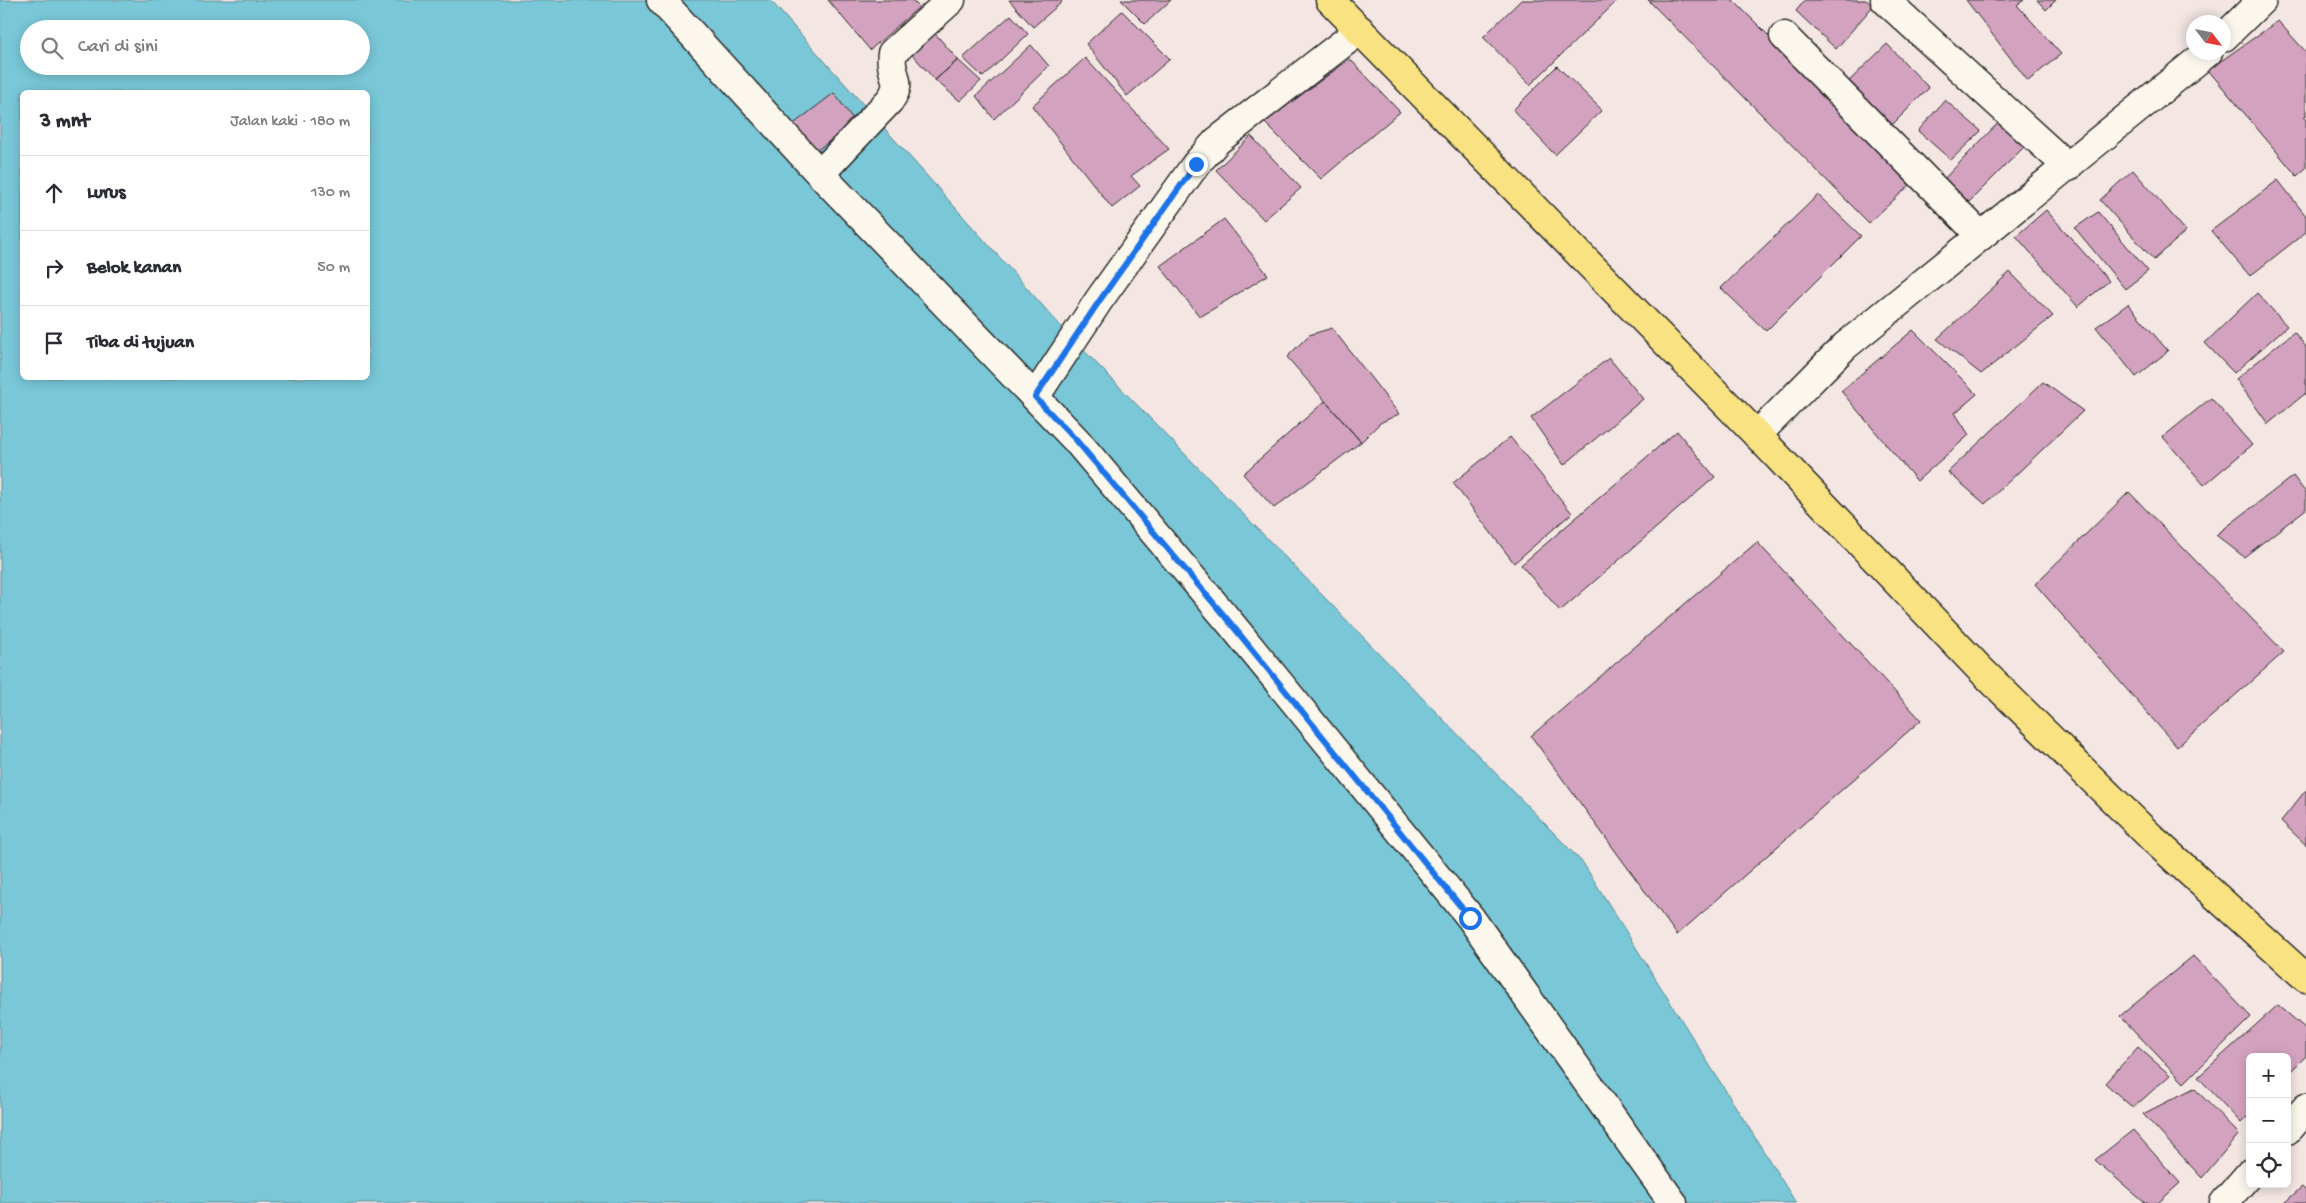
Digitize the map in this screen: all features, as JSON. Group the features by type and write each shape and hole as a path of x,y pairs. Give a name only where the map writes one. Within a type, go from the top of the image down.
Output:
{"highway":[{"path":"1330,0 1757,435 1986,675 2154,840 2306,978"}],"street":[{"path":"661,0 820,174 1076,440 1232,625 1470,918 1673,1203"},
{"path":"820,174 890,100 897,90 897,80 890,63 892,53 951,0"},
{"path":"1885,0 2068,167"},
{"path":"2231,30 2262,0"},
{"path":"1035,397 1100,300 1196,164 1217,141 1360,30"},
{"path":"1784,36 1981,236"},
{"path":"1757,435 1845,346 2198,60"},
{"path":"2291,1125 2306,1108"},
{"path":"2224,1203 2246,1178"}],"water":[{"path":"0,0 770,0 1068,334 1583,863 1796,1203 0,1203"}],"building":[{"path":"828,0 912,0 919,7 870,50"},
{"path":"1009,0 1060,0 1062,2 1033,27"},
{"path":"1121,0 1171,0 1145,24"},
{"path":"1521,0 1618,0 1530,85 1483,37"},
{"path":"1648,0 1733,0 1914,181 1869,223"},
{"path":"1805,0 1866,0 1873,6 1836,49 1796,11"},
{"path":"1966,0 2024,0 2017,5 2061,54 2028,81"},
{"path":"2037,0 2056,0 2046,10"},
{"path":"1122,11 1170,59 1127,96 1086,44"},
{"path":"1011,15 1028,34 983,77 963,58"},
{"path":"2278,21 2306,52 2306,116 2304,118 2306,120 2306,168 2297,176 2208,70 2222,60 2231,60 2231,54"},
{"path":"933,31 958,60 935,80 909,51"},
{"path":"1887,44 1929,88 1886,131 1843,87"},
{"path":"1031,45 1049,66 994,119 976,96"},
{"path":"1085,58 1169,149 1131,176 1140,186 1112,208 1032,106"},
{"path":"1350,59 1400,112 1321,179 1264,122"},
{"path":"958,60 981,81 960,101 935,80"},
{"path":"1557,66 1602,110 1555,155 1513,110"},
{"path":"834,93 855,122 812,154 791,126"},
{"path":"1945,100 1981,131 1951,160 1918,131"},
{"path":"2000,121 2025,146 1965,206 1940,183"},
{"path":"1251,136 1301,188 1264,220 1216,170"},
{"path":"2133,170 2186,231 2154,260 2100,200"},
{"path":"2278,180 2306,216 2306,232 2250,276 2211,231"},
{"path":"1818,195 1861,236 1766,331 1721,288"},
{"path":"2046,210 2109,281 2078,307 2016,236"},
{"path":"2098,212 2148,271 2125,289 2075,228"},
{"path":"1224,219 1268,275 1200,317 1160,266"},
{"path":"2010,272 2053,316 1981,374 1937,339"},
{"path":"2257,293 2287,326 2234,373 2205,343"},
{"path":"2128,304 2168,351 2136,377 2096,327"},
{"path":"1332,328 1399,414 1380,423 1361,442 1287,357 1309,335"},
{"path":"1913,330 1977,394 1955,413 1969,435 1917,481 1841,391"},
{"path":"2294,332 2306,347 2306,393 2268,424 2236,379"},
{"path":"1609,358 1643,399 1564,465 1531,418"},
{"path":"2043,382 2083,411 1985,504 1948,472"},
{"path":"2211,398 2252,445 2204,485 2163,437"},
{"path":"1325,401 1361,442 1274,508 1243,474"},
{"path":"1677,431 1715,477 1560,611 1521,565"},
{"path":"1510,437 1572,513 1514,563 1453,483"},
{"path":"2293,476 2306,493 2306,509 2244,557 2216,535"},
{"path":"2129,492 2284,652 2177,747 2035,584"},
{"path":"1757,542 1921,720 1677,935 1531,736"},
{"path":"2306,790 2306,845 2281,821"},
{"path":"2193,956 2251,1017 2184,1083 2120,1016"},
{"path":"2278,1005 2306,1029 2306,1056 2291,1071 2291,1053 2246,1053 2246,1118 2241,1123 2198,1077"},
{"path":"2138,1047 2170,1075 2133,1108 2105,1083"},
{"path":"2194,1088 2239,1134 2202,1178 2143,1114"},
{"path":"2133,1130 2180,1183 2158,1203 2145,1203 2095,1160"},
{"path":"2302,1187 2306,1191 2306,1203 2284,1203"}],"route":[{"path":"1196,164 1100,300 1035,397 1076,440 1232,625 1470,918"}]}
